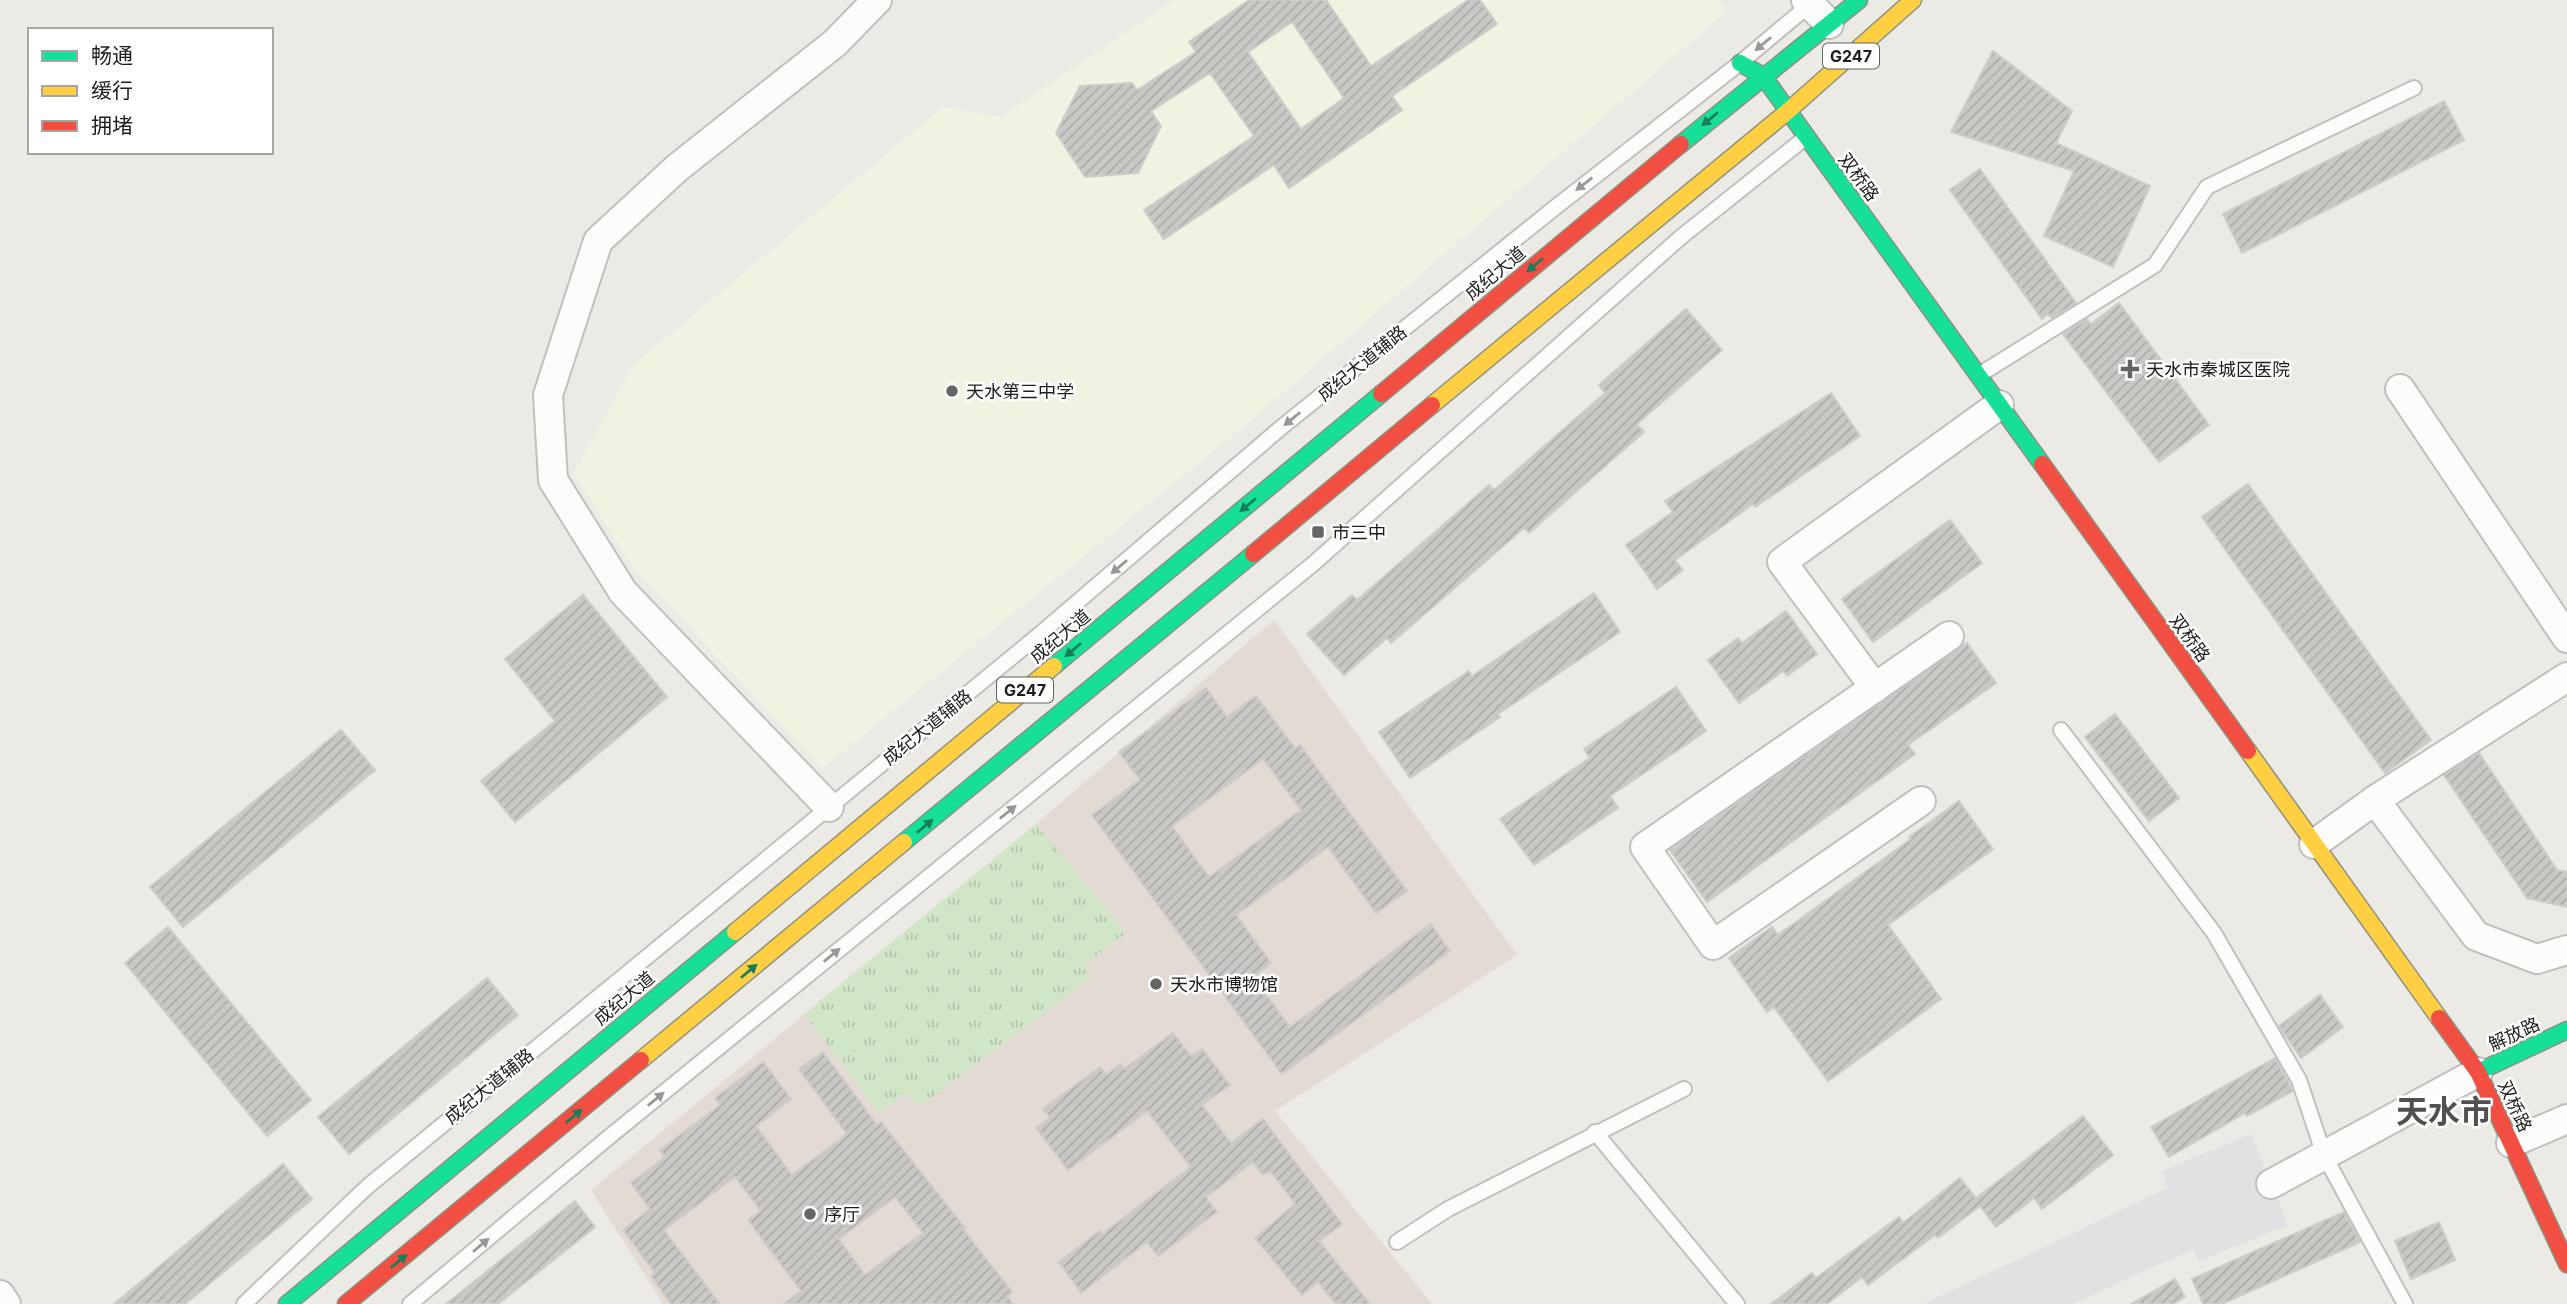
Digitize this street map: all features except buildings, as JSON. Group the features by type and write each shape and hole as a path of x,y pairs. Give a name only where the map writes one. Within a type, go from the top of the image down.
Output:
{"main road":[{"name":"成纪大道","path":"287,1304 1763,76 1815,7 1859,0"},
{"name":"G247","path":"346,1304 1788,111 1913,0"},
{"name":"双桥路","path":"1740,63 1763,76 2478,1072 2567,1264"},
{"name":"解放路","path":"2478,1072 2567,1030"}],"street":[{"path":"829,807 623,592 553,480 548,395 598,241 677,168 835,43 877,0"},
{"path":"2400,389 2567,638"},
{"path":"1875,688 1782,562 1999,405"},
{"path":"1921,802 1713,945 1645,847 1950,636"},
{"path":"2314,844 2375,800 2567,677"},
{"path":"2375,800 2476,936 2537,958 2567,950"},
{"path":"2271,1184 2478,1072"},
{"path":"2511,1143 2567,1119"},
{"path":"0,1295 6,1304"}],"lane":[{"name":"成纪大道辅路","path":"244,1304 366,1186 1040,634 1283,426 1556,206 1815,7"},
{"path":"1978,376 2155,265 2207,187 2414,88"},
{"path":"410,1304 631,1120 1313,564 1681,237 1807,137"},
{"path":"2061,730 2214,933 2299,1080 2324,1155 2404,1304"},
{"path":"1397,1242 1448,1209 1684,1088"},
{"path":"1595,1132 1737,1304"}],"shaded area":[{"name":"天水第三中学","path":"1174,0 1719,0 1727,11 1253,419 822,769 631,565 574,473 634,364 943,107 1001,117"},
{"name":"天水市博物馆","path":"1274,620 1517,955 1275,1111 1432,1304 663,1304 591,1190 1036,824"},
{"path":"2251,1134 2288,1225 2199,1261 2193,1249 2072,1304 1924,1304 2168,1188 2162,1171"}],"green space":[{"path":"1036,824 1126,933 1085,965 1091,978 920,1106 906,1094 879,1113 804,1014"}],"traffic: fast":[{"path":"1681,144 1859,0"},
{"path":"1740,63 1763,76 2042,464"},
{"path":"1054,666 1381,394"},
{"path":"904,842 1253,554"},
{"path":"287,1304 735,932"},
{"path":"2478,1072 2567,1030"}],"traffic: slow":[{"path":"1432,405 1788,111 1913,0"},
{"path":"735,932 1054,666"},
{"path":"2248,751 2439,1018"},
{"path":"641,1060 904,842"}],"traffic: jam":[{"path":"1381,394 1681,144"},
{"path":"1253,554 1432,405"},
{"path":"2042,464 2248,751"},
{"path":"2439,1018 2478,1072 2567,1264"},
{"path":"346,1304 641,1060"}],"place":[{"name":"天水市秦城区医院","path":"2130,369"},
{"name":"天水第三中学","path":"952,391"},
{"name":"市三中","path":"1318,532"},
{"name":"天水市博物馆","path":"1156,984"},
{"name":"序厅","path":"810,1214"}],"district":[{"name":"天水市","path":"2444,1111"}]}
